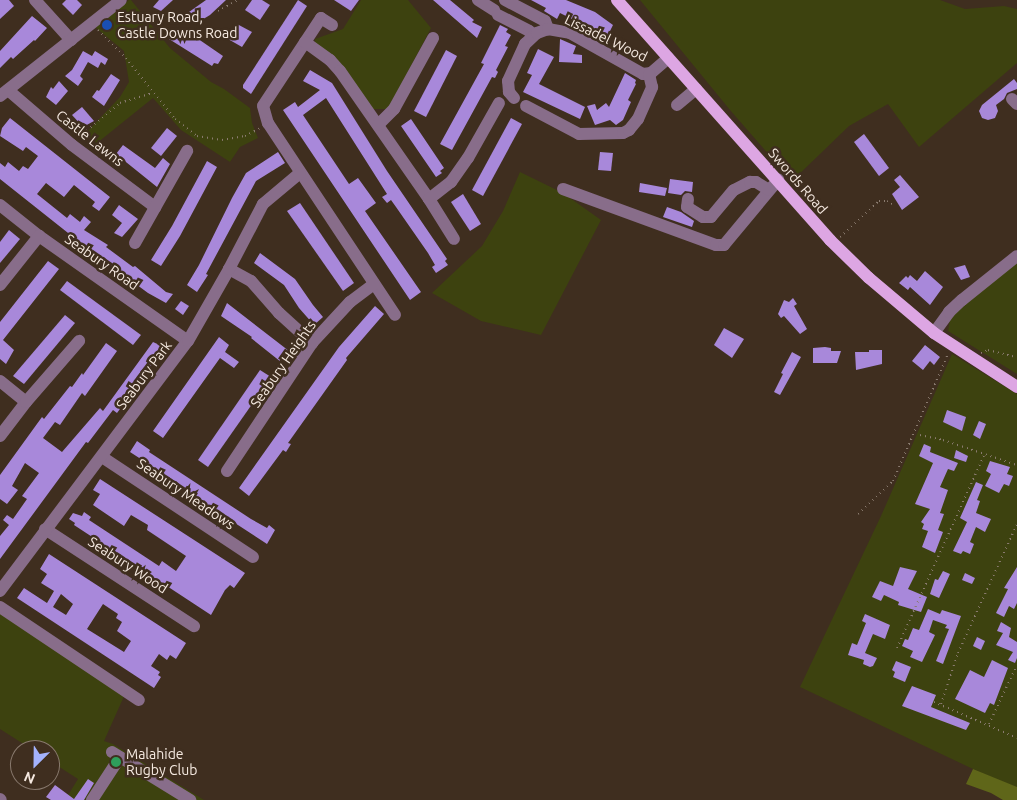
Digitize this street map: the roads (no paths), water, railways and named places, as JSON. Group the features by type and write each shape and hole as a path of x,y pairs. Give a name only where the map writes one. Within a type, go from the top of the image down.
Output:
{"main road":[{"name":"Swords Road","path":"617,0 778,180 799,207 869,278 951,345 1017,386"}],"street":[{"path":"35,0 71,40"},
{"path":"4,93 121,0"},
{"path":"478,0 529,31 533,36 525,44 508,80 509,92 514,98"},
{"path":"505,0 545,21 548,29"},
{"path":"332,25 321,18 264,106 268,123 396,315"},
{"name":"Lissadel Wood","path":"533,36 548,29 570,34 643,74 649,74 668,58"},
{"path":"378,124 394,109 433,38"},
{"path":"305,42 330,60 340,71 429,199 454,240"},
{"name":"Lissadel Wood","path":"526,106 580,134 623,132 629,130 638,119 652,87 649,74"},
{"path":"678,105 696,89"},
{"name":"Castle Lawns","path":"4,93 156,208"},
{"path":"429,199 455,176 468,158 499,103"},
{"path":"135,243 187,151"},
{"name":"Seabury Park","path":"0,591 188,341 263,204 300,173"},
{"path":"563,189 716,245 724,245 778,180"},
{"path":"688,199 687,207 703,217 711,217 734,190 750,182 756,182 769,190"},
{"name":"Seabury Road","path":"0,205 39,236 188,341"},
{"path":"0,285 39,236"},
{"path":"934,332 948,312 1017,256"},
{"path":"229,269 251,281 279,313 312,343"},
{"name":"Seabury Heights","path":"227,471 312,343 350,302 374,284"},
{"path":"0,436 26,402 79,341"},
{"path":"0,381 26,402"},
{"name":"Seabury Meadows","path":"102,457 253,557"},
{"name":"Seabury Wood","path":"45,529 194,626"},
{"path":"0,607 139,700"},
{"path":"92,800 116,754 190,800"}],"place":[{"name":"Estuary Road, Castle Downs Road","path":"107,25"},
{"name":"Malahide Rugby Club","path":"116,762"}]}
